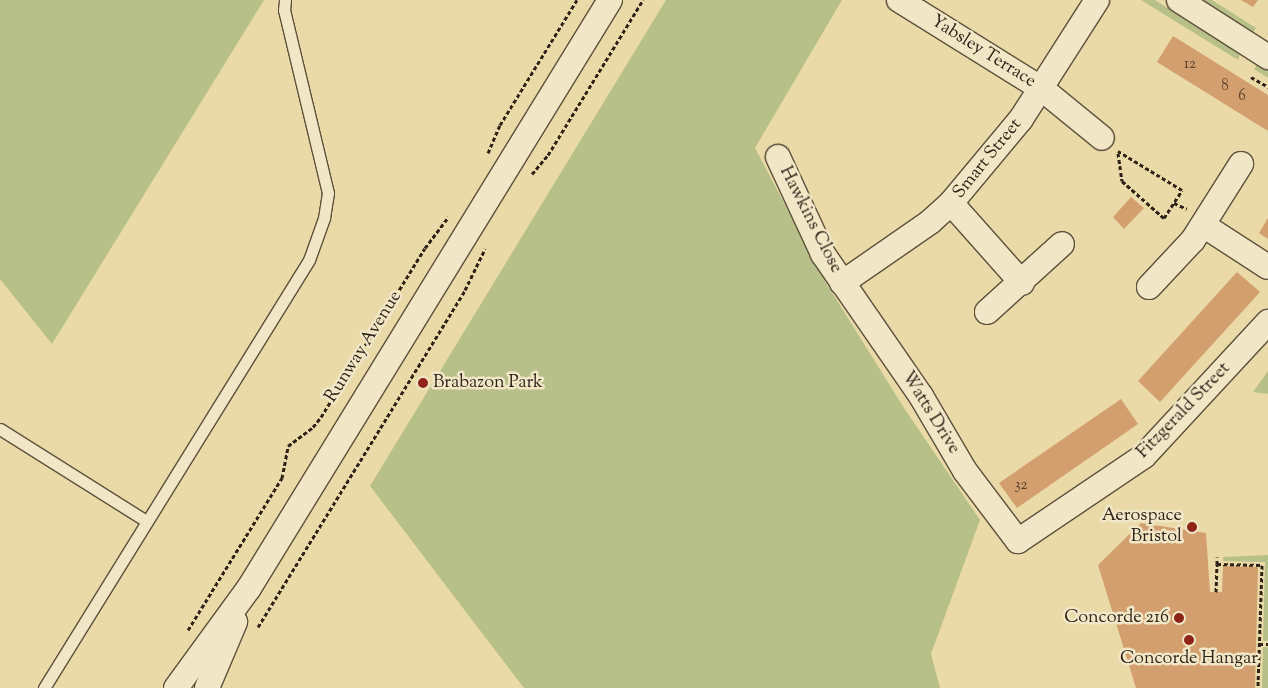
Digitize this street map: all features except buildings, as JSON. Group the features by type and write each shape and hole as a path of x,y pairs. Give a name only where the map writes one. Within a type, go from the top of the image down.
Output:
{"street":[{"name":"Runway Avenue","path":"176,688 249,588 610,0"},
{"name":"Yabsley Terrace","path":"899,0 1042,89 1110,144"},
{"name":"Smart Street","path":"842,283 930,222 951,203 1004,142 1042,89 1097,0"},
{"path":"1179,0 1268,57"},
{"name":"Hawkins Close","path":"778,157 823,254 842,283"},
{"path":"1149,287 1203,225 1241,164"},
{"path":"951,203 1022,283"},
{"path":"1203,225 1268,267"},
{"path":"987,312 1022,283 1062,244"},
{"name":"Watts Drive","path":"842,283 927,404 965,470 1018,541"},
{"name":"Fitzgerald Street","path":"1018,541 1144,456 1268,322"},
{"name":"Runway Avenue","path":"207,688 249,588"}],"lane":[{"path":"44,688 309,260 324,218 328,193 284,10 285,0"},
{"path":"0,429 146,521"}],"path":[{"path":"485,159 500,125 577,0"},
{"path":"529,177 548,155 643,0"},
{"path":"1251,77 1268,87"},
{"path":"1110,144 1182,190 1164,218 1122,181 1110,144"},
{"name":"Runway Avenue","path":"183,638 282,478 288,446 313,427 321,416 425,248 453,211"},
{"path":"253,635 472,279 486,248"},
{"path":"1216,592 1217,557"},
{"path":"1217,564 1262,565 1258,688"},
{"path":"1259,644 1268,644"}],"green space":[{"path":"0,0 264,0 52,344 0,279"},
{"path":"666,0 842,0 755,148 828,286 904,408 980,520 931,654 940,688 524,688 370,486"},
{"path":"1141,0 1155,0 1240,54 1238,60"},
{"path":"1201,0 1212,0 1256,28 1253,33"},
{"path":"1258,63 1268,69 1268,78 1254,69"},
{"path":"1268,371 1268,394 1253,392"},
{"path":"1268,555 1268,641 1263,641 1265,562 1223,561 1223,557"},
{"path":"1263,647 1268,647 1268,688 1262,688"}],"place":[{"name":"Brabazon Park","path":"423,383"},
{"name":"Aerospace Bristol","path":"1192,527"},
{"name":"Concorde 216","path":"1179,618"},
{"name":"Concorde Hangar","path":"1189,640"}]}
